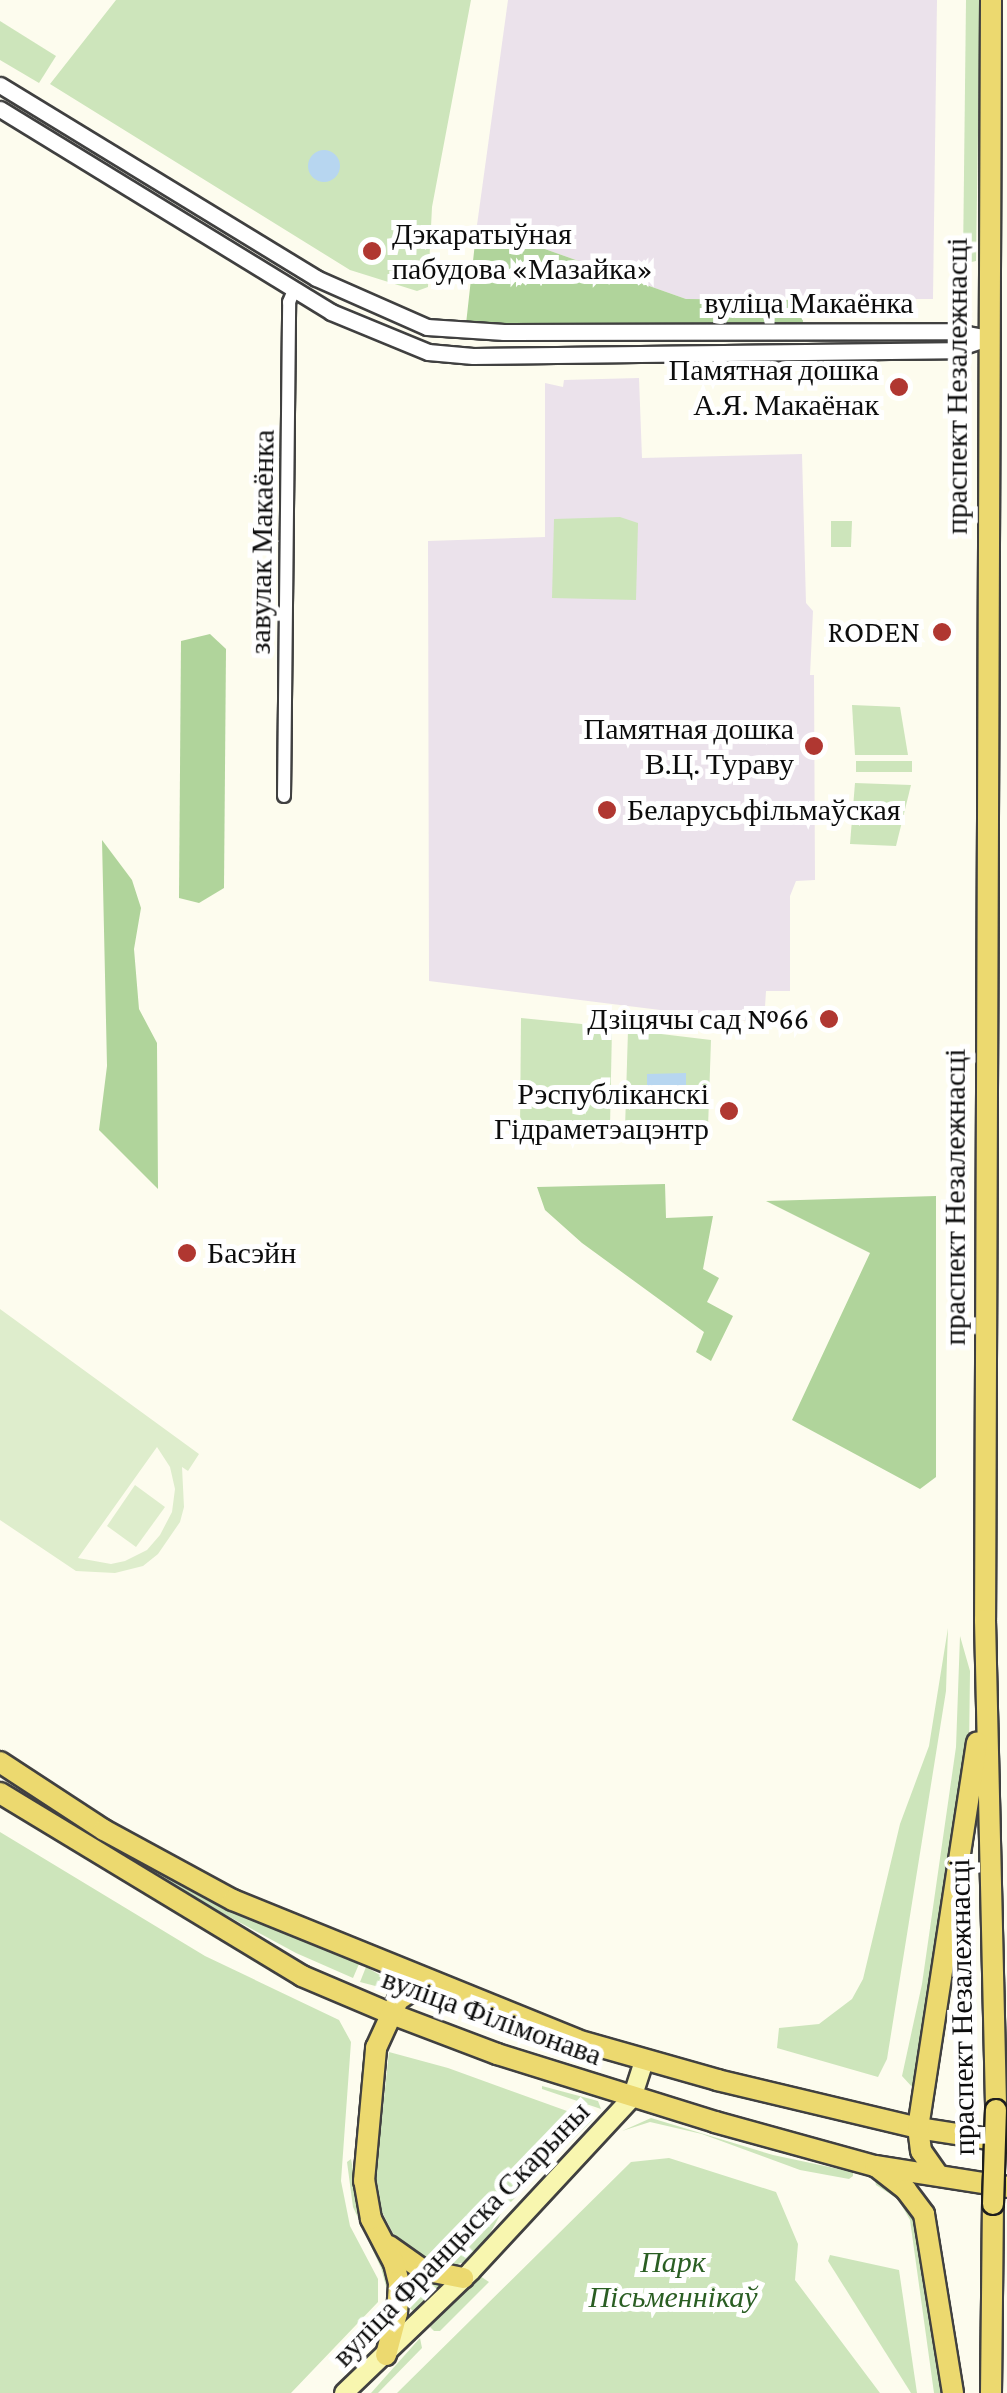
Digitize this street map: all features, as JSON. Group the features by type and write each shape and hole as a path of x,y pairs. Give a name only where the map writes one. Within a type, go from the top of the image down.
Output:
{"main road":[{"name":"праспект Незалежнасці","path":"991,0 997,338 986,1670 996,2110 992,2393"},
{"path":"938,2175 921,2151 918,2128 986,1670"},
{"name":"вуліца Філімонава","path":"0,1762 104,1830 233,1900 577,2040 918,2128 1007,2142"},
{"path":"6,1798 27,1780"},
{"name":"вуліца Філімонава","path":"6,1798 302,1976 389,2013 632,2098 875,2166 1007,2187"},
{"path":"386,2355 400,2295 394,2263 368,2206 364,2171 376,2048 389,2013 414,1990 446,1989"},
{"name":"вуліца Францыска Скарыны","path":"344,2393 463,2278 632,2098 644,2060"},
{"path":"875,2166 906,2190 924,2214 953,2393"},
{"path":"380,2239 414,2266 463,2278"}],"street":[{"name":"вуліца Макаёнка","path":"0,85 316,278 398,318 441,329 952,331 997,338"},
{"name":"вуліца Макаёнка","path":"0,109 294,290 395,342 438,354 952,350 997,338"},
{"name":"завулак Макаёнка","path":"284,796 289,302 294,290"},
{"path":"438,354 441,329"}],"shaded area":[{"path":"508,0 937,0 933,299 686,299 477,225"},
{"path":"639,378 642,458 802,454 806,603 813,611 810,675 814,675 815,880 796,881 790,896 790,991 766,991 764,1023 429,981 428,541 545,537 545,383 563,387 564,380"}],"green space":[{"path":"116,0 471,0 432,207 428,287 417,291 350,270 50,84"},
{"path":"966,0 980,0 976,261 967,263 963,261"},
{"path":"0,21 56,56 39,83 0,60"},
{"path":"477,225 686,299 802,300 803,323 466,324"},
{"path":"620,517 638,523 636,600 552,598 554,519"},
{"path":"831,521 852,521 851,547 831,547"},
{"path":"210,634 226,649 224,888 199,903 179,898 181,641"},
{"path":"852,705 900,707 908,755 855,755"},
{"path":"856,761 912,761 912,772 856,772"},
{"path":"855,783 911,785 896,846 850,844"},
{"path":"102,840 132,880 141,908 134,949 139,1009 157,1043 158,1189 99,1130 107,1066"},
{"path":"521,1018 612,1027 610,1126 520,1129"},
{"path":"628,1030 711,1040 708,1128 625,1129"},
{"path":"665,1184 666,1218 713,1216 703,1269 719,1278 707,1302 733,1316 711,1361 696,1352 704,1332 582,1243 545,1210 537,1187"},
{"path":"936,1196 936,1477 920,1489 792,1420 870,1253 766,1201"},
{"path":"0,1309 199,1454 188,1471 182,1467 184,1507 180,1522 158,1554 143,1566 115,1573 76,1571 0,1520","holes":["157,1447 170,1467 175,1489 172,1512 147,1550 111,1564 78,1558"]},
{"path":"135,1485 165,1507 136,1547 107,1526"},
{"path":"948,1628 946,1691 887,2059 878,2077 777,2048 779,2028 819,2024 852,1999 863,1979 900,1824 929,1746"},
{"path":"960,1636 970,1671 969,1749 943,1898 924,2042 913,2088 902,2076 922,1984 956,1747"},
{"path":"65,1817 229,1911 359,1964 353,1978 296,1953 163,1881 62,1822"},
{"path":"0,1832 205,1956 339,2020 351,2042 341,2181 350,2226 378,2279 378,2302 291,2393 0,2393"},
{"path":"366,1967 387,1979 387,1989 360,1982"},
{"path":"389,2052 448,2068 592,2120 503,2210 471,2260 448,2267 430,2266 396,2239 379,2206 375,2181"},
{"path":"542,2089 598,2101 601,2109"},
{"path":"651,2118 773,2155 853,2172 853,2176 849,2179 800,2170 702,2134 650,2122 622,2131"},
{"name":"Парк Пісьменнікаў","path":"669,2158 776,2192 798,2244 795,2280 880,2393 397,2393 631,2162"},
{"path":"351,2159 361,2215 387,2270 391,2304 381,2268 353,2207 347,2162"},
{"path":"874,2177 914,2208 942,2393 934,2393 910,2220 898,2199 876,2185"},
{"path":"830,2255 899,2270 917,2393 911,2393 828,2261"},
{"path":"406,2270 454,2281 420,2316 408,2307"},
{"path":"480,2276 489,2282 440,2331 434,2331 430,2327"},
{"path":"376,2315 387,2318 383,2327 360,2354 354,2353 345,2346"},
{"path":"420,2338 422,2348 378,2393 371,2393"}],"water":[{"path":"324,150 335,155 340,166 335,177 324,182 313,177 308,166 313,155"},
{"path":"686,1073 686,1103 647,1103 647,1074"}],"place":[{"name":"Дэкаратыўная пабудова «Мазайка»","path":"372,251"},
{"name":"Памятная дошка А.Я. Макаёнак","path":"899,387"},
{"name":"RODEN","path":"942,632"},
{"name":"Памятная дошка В.Ц. Тураву","path":"814,746"},
{"name":"Беларусьфільмаўская","path":"607,810"},
{"name":"Дзіцячы сад №66","path":"829,1019"},
{"name":"Рэспубліканскі Гідраметэацэнтр","path":"729,1111"},
{"name":"Басэйн","path":"187,1253"}]}
